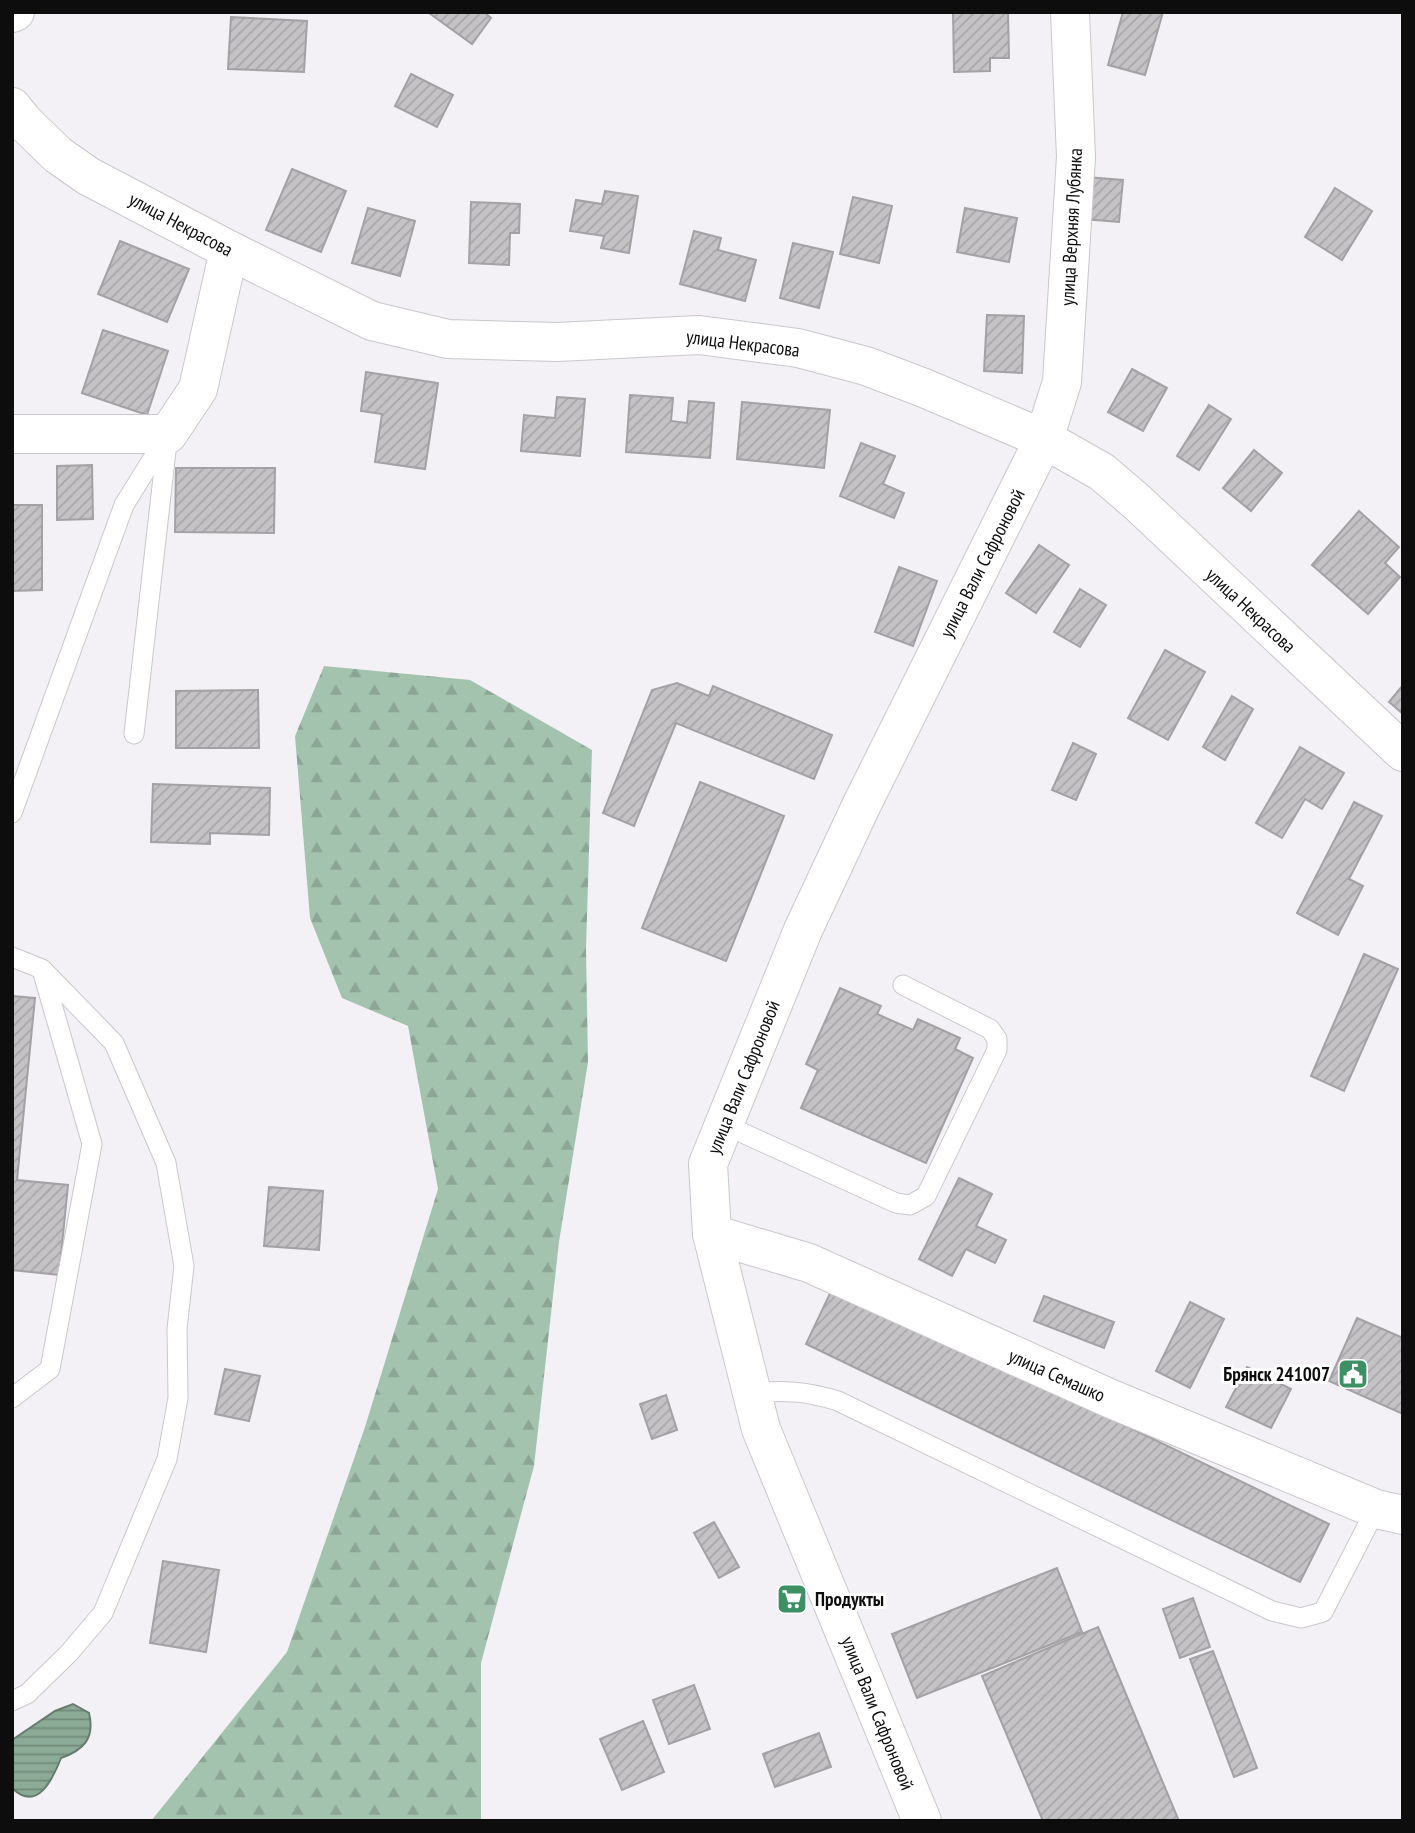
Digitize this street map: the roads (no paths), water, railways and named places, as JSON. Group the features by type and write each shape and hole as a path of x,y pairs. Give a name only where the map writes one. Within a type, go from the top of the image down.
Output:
{"street":[{"name":"улица Верхняя Лубянка","path":"1044,439 1062,382 1076,157 1070,12"},
{"path":"1074,72 1098,12"},
{"name":"улица Некрасова","path":"12,107 58,155 88,176 372,321 448,339 558,342 699,335 798,348 866,366 1044,439 1102,472 1137,502 1403,752"},
{"path":"12,434 168,434 198,389 229,250"},
{"name":"улица Вали Сафроновой","path":"922,1821 761,1429 750,1394 712,1234 708,1164 803,930 850,829 1044,439"},
{"name":"улица Семашко","path":"712,1234 809,1264 1109,1398 1389,1512"}],"lane":[{"path":"134,734 168,434"},
{"path":"12,813 124,505 168,434"},
{"path":"12,957 42,969 114,1043 166,1163 184,1266 177,1329 178,1398 167,1459 103,1613 69,1653 27,1694 12,1700"},
{"path":"12,1398 50,1369 92,1144 42,969"},
{"path":"723,1125 895,1203 910,1205 926,1196 998,1049 997,1039 990,1029 902,985"},
{"path":"750,1394 784,1390 809,1392 838,1401 1272,1611 1301,1618 1323,1612 1389,1512"}],"place":[{"name":"Брянск 241007","path":"1353,1374"},
{"name":"Продукты","path":"792,1599"}]}
